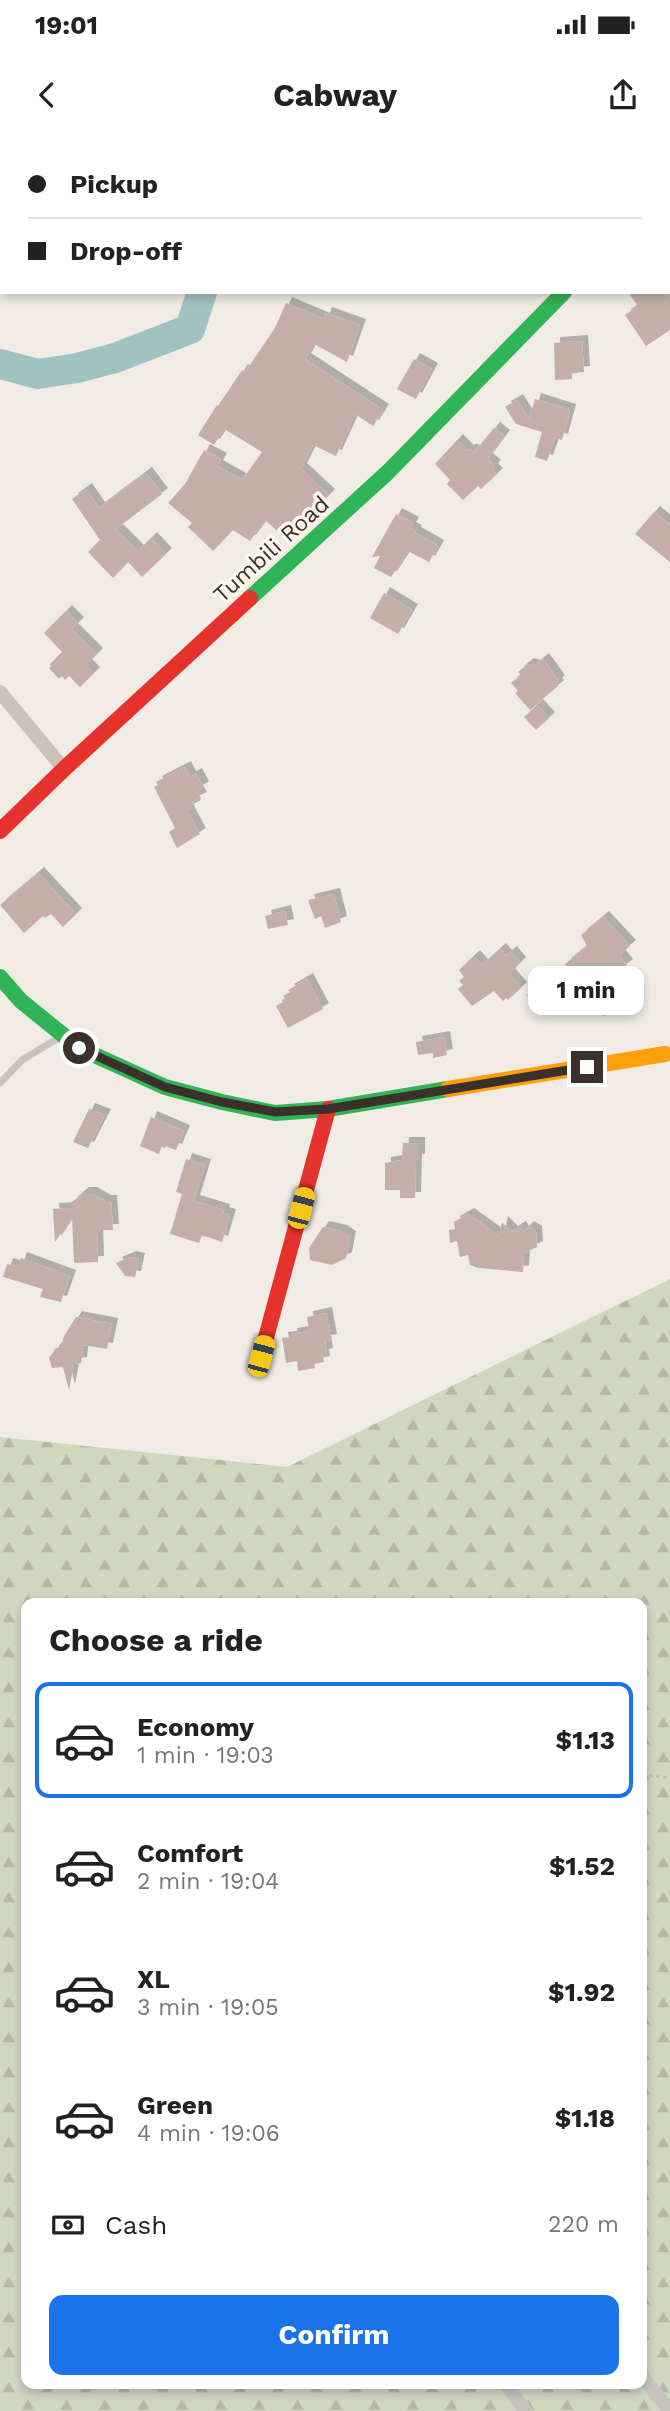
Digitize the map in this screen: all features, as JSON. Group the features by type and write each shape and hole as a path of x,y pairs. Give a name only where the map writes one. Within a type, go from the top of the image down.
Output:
{"street":[{"name":"Tumbili Road","path":"0,831 388,472 563,294"},
{"path":"0,692 64,769"},
{"path":"0,977 22,1001 79,1048 165,1087 275,1112 328,1109 668,1054"},
{"path":"261,1356 328,1109"},
{"path":"647,2382 670,2411"},
{"path":"510,2389 525,2411"}],"lane":[{"path":"0,1083 22,1060 64,1035"}],"path":[{"path":"647,1776 670,1778"}],"green space":[{"path":"670,1279 670,2411 0,2411 0,1437 287,1467"}],"building":[{"path":"629,294 670,294 670,330 646,346 625,315 638,306"},
{"path":"286,303 324,319 326,313 360,325 347,362 314,344 305,359 383,410 373,426 355,414 336,456 313,445 301,469 329,495 286,539 265,520 250,541 233,530 213,551 188,527 192,523 168,503 185,484 204,450 221,459 217,466 242,480 262,452 224,429 214,445 198,435 242,370 245,372 275,328"},
{"path":"582,341 584,372 572,373 572,379 555,380 554,343"},
{"path":"414,359 432,369 416,399 397,389"},
{"path":"535,399 570,410 562,440 555,438 547,461 535,457 542,432 516,424 505,407 517,400 529,419"},
{"path":"494,428 504,436 487,459 495,466 492,469 497,474 481,489 478,486 463,500 447,484 450,480 435,464 457,440 468,451 471,449 474,452"},
{"path":"146,473 162,494 116,529 138,551 151,538 166,554 142,577 128,562 113,578 88,552 100,540 72,499 86,489 99,508"},
{"path":"654,512 670,525 670,562 635,534"},
{"path":"396,514 413,523 410,528 416,531 415,533 438,546 429,562 408,551 391,577 374,568 380,556 372,557"},
{"path":"384,593 412,610 398,634 370,618"},
{"path":"66,611 78,623 72,629 97,654 86,665 94,673 80,687 69,676 65,680 62,676 59,679 49,668 62,652 44,633"},
{"path":"543,659 559,681 556,684 558,686 530,710 515,693 518,691 511,683 521,675 518,672 528,664 534,666"},
{"path":"537,705 549,718 536,730 524,717"},
{"path":"185,767 190,777 196,774 203,787 197,791 201,798 192,802 195,806 187,810 200,834 177,848 169,832 175,828 154,787 158,785 156,782"},
{"path":"38,873 76,914 63,927 51,914 45,918 43,916 24,933 0,905"},
{"path":"334,894 341,922 325,928 321,916 315,919 308,900"},
{"path":"285,911 288,925 268,929 265,916"},
{"path":"603,917 630,946 619,955 627,965 615,974 631,995 604,1016 565,964 587,946 581,935"},
{"path":"500,949 506,956 511,952 520,963 509,974 521,988 508,1000 506,998 503,1001 494,991 472,1006 458,989 463,985 459,981 464,977 459,970 474,956 482,965"},
{"path":"307,979 323,1009 288,1028 276,1006 286,1000 283,996 290,992 288,990"},
{"path":"544,980 562,1002 549,1013 544,1006 539,1010 527,995"},
{"path":"444,1037 447,1055 433,1058 433,1053 418,1055 416,1042"},
{"path":"89,1109 105,1115 88,1148 73,1142"},
{"path":"151,1117 184,1131 176,1150 162,1145 159,1154 140,1146"},
{"path":"403,1143 419,1143 415,1198 400,1198 400,1190 385,1190 385,1163 402,1160"},
{"path":"186,1159 205,1165 194,1201 224,1210 223,1213 230,1215 222,1242 202,1235 199,1243 170,1234 182,1194 176,1192"},
{"path":"83,1193 91,1193 105,1201 111,1201 113,1230 97,1230 98,1262 74,1263 72,1217 55,1242 53,1209 72,1208 72,1202"},
{"path":"468,1214 499,1236 502,1222 512,1232 520,1227 523,1232 528,1227 536,1232 537,1247 524,1253 523,1272 478,1268 470,1265 468,1255 460,1257 457,1241 450,1243 449,1230 455,1229 454,1222"},
{"path":"323,1227 341,1231 350,1237 346,1258 332,1265 310,1260 309,1248"},
{"path":"130,1257 139,1259 135,1277 125,1276 116,1263"},
{"path":"21,1258 70,1276 61,1302 40,1297 43,1289 3,1277 7,1264 18,1267"},
{"path":"326,1313 331,1340 325,1341 327,1354 323,1355 324,1362 314,1364 315,1368 298,1371 297,1361 286,1363 282,1338 309,1331 307,1317"},
{"path":"76,1317 112,1324 107,1349 83,1345 81,1363 74,1364 69,1390 63,1367 52,1368 49,1358 56,1348 61,1347 64,1336"}],"waterway":[{"path":"0,364 38,374 115,358 190,329 201,294"}],"traffic: fast":[{"path":"250,598 388,472 562,294"},
{"path":"0,977 21,1001 79,1048 165,1087 222,1102 275,1113 328,1109 448,1089"}],"traffic: slow":[{"path":"448,1089 665,1054"}],"traffic: jam":[{"path":"0,831 250,598"},
{"path":"261,1356 328,1109"}],"route":[{"path":"79,1048 165,1087 275,1112 328,1109 587,1067"}]}
